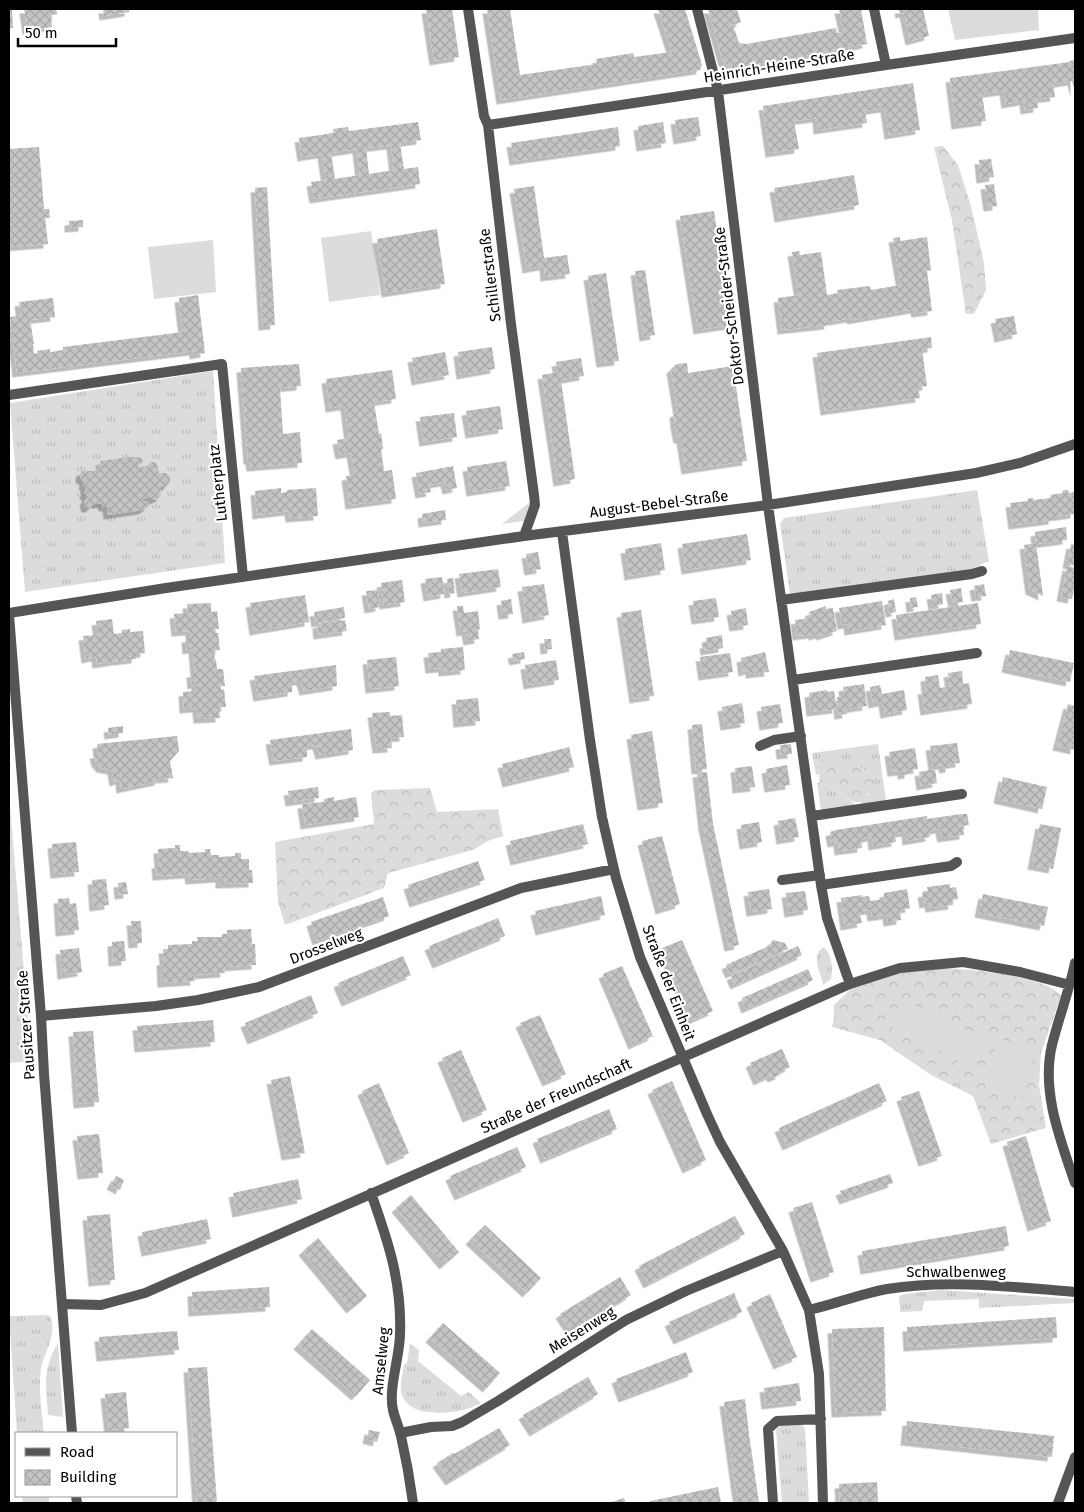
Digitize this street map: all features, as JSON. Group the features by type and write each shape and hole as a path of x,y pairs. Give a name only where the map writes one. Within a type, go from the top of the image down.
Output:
{"street":[{"name":"Schillerstraße","path":"468,9 484,116 488,125 511,324 536,506 524,536"},
{"name":"Doktor-Scheider-Straße","path":"698,9 718,91 768,505 821,880 827,918 850,984"},
{"path":"874,9 886,65"},
{"name":"Heinrich-Heine-Straße","path":"488,125 1075,38"},
{"name":"Lutherplatz","path":"9,395 222,364 243,577"},
{"name":"August-Bebel-Straße","path":"243,577 524,536 768,505 976,473 1020,463 1075,444"},
{"name":"Straße der Einheit","path":"562,532 588,728 602,818 614,869 640,957 682,1057 720,1142 783,1251 809,1310 819,1374 823,1503"},
{"path":"781,600 972,574 982,571"},
{"path":"9,614 243,577"},
{"name":"Pausitzer Straße","path":"9,614 72,1432"},
{"path":"793,680 977,654"},
{"path":"760,746 774,740 801,736"},
{"path":"812,816 962,794"},
{"path":"782,880 821,880 951,866 956,862"},
{"name":"Drosselweg","path":"41,1016 156,1006 198,1000 259,987 521,888 614,869"},
{"name":"Straße der Freundschaft","path":"62,1304 101,1305 145,1293 850,984 900,968 963,962 1020,972 1070,985"},
{"path":"1075,963 1052,1046 1049,1077 1052,1106 1075,1183"},
{"name":"Amselweg","path":"371,1193 391,1251 396,1272 400,1336 392,1400 413,1503"},
{"name":"Meisenweg","path":"400,1433 431,1427 452,1426 462,1422 626,1320 686,1291 783,1251"},
{"name":"Schwalbenweg","path":"809,1310 858,1295 908,1286 947,1284 1075,1292"},
{"path":"773,1503 768,1429 777,1420 821,1419"},
{"path":"1058,1503 1075,1457"}],"green space":[{"path":"948,9 1038,9 1039,30 955,40"},
{"path":"943,146 958,165 971,206 984,263 986,290 974,314 966,314 952,220 934,147"},
{"path":"371,231 380,295 329,302 321,238"},
{"path":"213,240 216,292 154,299 148,247"},
{"path":"213,371 225,563 25,592 10,403"},
{"path":"977,490 989,562 983,563 975,569 790,594 780,524 784,518"},
{"path":"530,502 524,521 502,524"},
{"path":"878,744 886,801 861,805 861,801 869,794 837,770 817,760 819,774 816,775 812,753"},
{"path":"835,758 837,770 848,766 857,766 865,770 872,779 868,793 863,800 857,802 851,800 820,782 817,760"},
{"path":"820,782 830,786 853,802 854,806 821,810 817,783"},
{"path":"430,788 437,812 498,809 503,836 488,841 473,850 388,873 384,888 285,925 278,902 275,842 374,824 371,793 375,790"},
{"path":"9,794 31,1054 29,1058 22,1062 9,1063"},
{"path":"823,947 830,957 832,970 831,979 823,985 817,965 817,956"},
{"path":"944,968 988,972 1025,979 1041,983 1053,989 1061,996 1041,1053 1039,1085 1046,1128 991,1144 973,1096 931,1075 880,1040 832,1027 834,1005 851,989 907,971"},
{"path":"905,1001 968,1031 955,1058 892,1029"},
{"path":"970,1032 987,1040 973,1072 956,1065"},
{"path":"997,1039 1035,1049 1022,1098 985,1088"},
{"path":"942,1290 1075,1299 1075,1303 979,1308 979,1299 924,1301 922,1311 900,1312 899,1296"},
{"path":"9,1316 50,1316 52,1323 51,1337 40,1377 44,1432 17,1432"},
{"path":"58,1343 63,1417 48,1415 46,1395 49,1361"},
{"path":"410,1344 419,1350 418,1361 461,1396 469,1392 481,1403 462,1410 438,1413 416,1409 407,1403 402,1395 401,1384"},
{"path":"782,1424 802,1425 805,1428 809,1503 782,1503 776,1430"},
{"path":"22,1497 49,1497 49,1503 23,1503"}],"building":[{"path":"24,9 56,9 57,14 51,15 52,27 27,30"},
{"path":"103,9 129,9 129,12 104,16"},
{"path":"426,9 452,9 459,57 434,61"},
{"path":"487,9 510,9 520,75 597,64 596,59 633,53 634,57 672,52 658,9 685,9 702,65 700,70 501,100"},
{"path":"708,9 737,9 741,22 733,25 739,43 746,44 836,28 837,33 844,32 839,9 861,9 867,44 750,66 729,68 723,61"},
{"path":"899,9 923,9 929,36 910,41 904,13 900,14"},
{"path":"12,10 13,28 9,28 9,11"},
{"path":"1075,60 1075,92 1072,81 1053,84 1055,97 1037,99 1038,108 1025,110 1024,101 1006,104 1004,91 982,94 986,121 956,125 950,78"},
{"path":"913,83 920,130 889,135 885,108 865,111 867,123 818,130 817,118 794,121 799,149 770,153 763,106"},
{"path":"698,117 701,136 678,140 675,120"},
{"path":"418,122 421,140 400,143 404,169 418,167 420,184 314,199 311,182 326,180 322,154 302,157 299,138 334,133 333,129 348,127 349,131","holes":["391,145 394,170 369,174 366,148","357,149 360,175 335,179 331,153"]},
{"path":"663,122 666,143 641,147 638,126"},
{"path":"618,127 620,146 514,161 511,143"},
{"path":"39,147 44,209 49,209 50,218 45,218 48,244 9,247 9,149"},
{"path":"991,159 994,177 981,179 979,160"},
{"path":"854,175 859,205 779,218 774,188"},
{"path":"994,184 997,206 988,207 985,185"},
{"path":"534,186 544,258 567,255 570,274 545,277 544,266 527,269 514,189"},
{"path":"267,187 275,325 263,326 255,188"},
{"path":"714,211 731,325 698,330 680,216"},
{"path":"83,220 83,227 69,228 69,221"},
{"path":"437,229 445,284 386,293 377,239"},
{"path":"900,237 900,241 927,237 931,270 927,271 932,311 916,313 915,309 852,320 851,318 828,322 829,325 782,330 778,298 799,295 792,252 799,251 800,255 821,252 827,295 838,293 837,290 870,286 871,290 901,285 893,238"},
{"path":"645,270 655,335 644,337 635,271"},
{"path":"606,273 619,361 601,363 588,276"},
{"path":"198,295 205,353 194,355 194,351 17,373 10,317 21,316 19,302 53,298 55,317 30,320 34,354 38,353 37,351 50,349 50,352 63,350 63,347 183,332 179,298"},
{"path":"1014,316 1017,334 999,338 995,319"},
{"path":"931,337 932,348 922,349 927,386 918,387 920,398 825,411 817,353"},
{"path":"492,347 495,369 461,375 458,352"},
{"path":"445,352 449,375 416,381 412,358"},
{"path":"581,358 584,376 561,380 575,479 558,482 542,375 558,372 556,362"},
{"path":"687,363 688,373 733,366 747,461 686,470 681,439 678,439 675,424 674,413 678,412 671,369 677,364"},
{"path":"299,364 301,386 280,388 283,434 300,432 302,463 251,467 250,460 248,460 241,368"},
{"path":"392,370 396,399 374,402 379,434 381,433 384,471 392,470 396,499 350,505 346,476 355,475 351,453 340,455 337,440 349,438 345,406 330,408 326,379"},
{"path":"500,406 503,429 470,434 466,411"},
{"path":"454,413 457,437 424,442 420,417"},
{"path":"140,457 143,460 142,464 137,465 138,468 154,462 157,464 159,473 166,473 170,477 170,482 167,486 160,487 161,497 154,500 151,497 142,499 149,502 149,506 143,510 108,515 107,507 103,507 102,503 86,508 84,481 80,478 82,471 97,471 97,467 101,466 100,461"},
{"path":"506,461 510,486 471,492 467,467"},
{"path":"453,466 457,488 447,490 445,482 429,485 431,492 420,494 416,473"},
{"path":"281,488 281,493 287,492 287,490 316,488 318,516 290,518 289,511 257,515 255,491"},
{"path":"1068,490 1069,493 1075,492 1075,514 1053,517 1053,520 1013,525 1010,503 1028,501 1027,499 1033,498 1033,500 1051,498 1050,495 1063,493 1062,491"},
{"path":"445,510 446,520 423,523 422,514"},
{"path":"1066,527 1067,540 1036,544 1043,596 1030,590 1024,545 1036,543 1035,532"},
{"path":"747,534 751,560 686,570 682,544"},
{"path":"661,543 665,570 629,576 625,549"},
{"path":"1071,544 1075,545 1075,566 1067,564"},
{"path":"538,552 541,569 529,571 526,554"},
{"path":"1067,566 1075,568 1075,585 1072,599 1061,597"},
{"path":"498,569 501,587 462,593 459,574"},
{"path":"442,577 445,594 428,597 425,579"},
{"path":"453,578 455,593 449,594 447,579"},
{"path":"402,580 405,602 384,605 381,583"},
{"path":"544,584 549,615 527,619 522,587"},
{"path":"984,584 986,596 976,597 974,586"},
{"path":"961,588 963,602 953,603 950,590"},
{"path":"378,590 380,607 369,609 366,591"},
{"path":"942,593 943,604 933,606 931,595"},
{"path":"305,595 309,622 254,631 250,603"},
{"path":"916,597 918,607 911,608 910,598"},
{"path":"716,598 719,617 696,620 693,601"},
{"path":"511,599 513,614 503,615 501,601"},
{"path":"894,599 896,612 890,613 888,601"},
{"path":"882,601 886,625 849,631 848,624 842,625 839,608"},
{"path":"211,603 211,612 217,611 219,629 215,629 216,633 218,633 220,650 214,651 217,669 223,669 225,686 221,686 221,690 224,689 226,707 219,707 220,718 198,719 197,708 184,709 183,692 196,691 196,684 192,685 191,673 195,673 193,649 187,650 186,638 190,638 190,631 176,632 174,614 188,613 187,604"},
{"path":"978,603 981,624 899,636 896,615"},
{"path":"457,606 463,606 464,613 478,611 479,639 468,641 466,631 461,632"},
{"path":"826,606 826,609 833,608 837,631 821,636 820,634 813,636 813,634 797,636 795,620 810,618 809,612"},
{"path":"344,607 345,618 316,623 314,612"},
{"path":"746,608 748,625 734,627 731,611"},
{"path":"641,610 654,696 634,699 621,613"},
{"path":"112,619 114,634 130,629 130,632 143,631 145,653 136,654 136,659 118,661 116,659 117,661 97,664 96,657 86,659 83,636 98,635 96,621"},
{"path":"345,620 347,631 318,635 317,624"},
{"path":"722,635 723,648 705,651 704,644 707,644 706,638"},
{"path":"544,639 551,639 552,649 545,650"},
{"path":"463,647 465,670 443,672 443,668 430,669 428,653 441,652 441,649"},
{"path":"1010,650 1074,663 1070,682 1006,668"},
{"path":"524,652 525,659 514,661 512,654"},
{"path":"765,652 769,672 750,674 750,670 743,672 741,658"},
{"path":"730,653 733,672 703,676 700,657"},
{"path":"396,657 399,686 370,689 367,660"},
{"path":"556,660 559,680 528,685 525,665"},
{"path":"336,665 337,686 304,691 301,681 296,681 292,682 292,692 258,697 254,676"},
{"path":"962,671 963,684 969,683 972,704 925,711 922,690 926,690 925,677 938,675 940,688 950,686 948,673"},
{"path":"864,684 867,706 846,709 847,714 839,715 837,697 844,696 843,687"},
{"path":"880,685 882,694 904,690 907,710 885,714 883,702 873,704 870,687"},
{"path":"827,690 827,692 834,691 837,709 811,712 809,693"},
{"path":"478,698 480,721 458,723 456,700"},
{"path":"742,703 745,723 725,726 722,707"},
{"path":"780,704 783,723 764,726 761,707"},
{"path":"1068,704 1075,706 1075,750 1057,746"},
{"path":"390,712 390,716 402,715 404,737 391,738 392,748 377,749 372,713"},
{"path":"702,724 707,769 696,770 692,725"},
{"path":"123,726 123,733 109,735 108,728"},
{"path":"351,729 353,750 320,755 317,745 307,746 307,757 274,761 270,740"},
{"path":"652,731 663,803 642,806 631,735"},
{"path":"177,736 179,751 170,761 173,778 159,779 159,781 121,789 120,780 114,782 112,770 101,768 96,762 94,754 98,754 97,744"},
{"path":"957,743 960,763 950,764 950,768 944,769 943,765 933,766 930,746"},
{"path":"791,744 792,754 781,755 780,745"},
{"path":"569,747 574,767 507,783 502,764"},
{"path":"915,748 918,769 909,770 909,774 902,775 902,771 892,772 889,752"},
{"path":"787,765 790,785 769,788 766,769"},
{"path":"752,766 755,787 737,789 735,768"},
{"path":"935,769 937,783 921,786 919,772"},
{"path":"707,772 713,824 739,945 729,947 703,826 697,773"},
{"path":"1003,777 1047,787 1042,809 998,799"},
{"path":"318,787 319,798 290,802 288,791"},
{"path":"334,797 334,801 356,797 359,817 305,825 302,804 324,802 324,799"},
{"path":"967,814 969,825 963,826 964,835 942,838 940,829 929,831 930,837 907,841 906,832 895,834 896,842 873,846 872,837 861,839 862,848 839,851 838,842 832,843 830,832 927,816 927,819"},
{"path":"795,818 799,837 781,840 778,821"},
{"path":"759,822 762,842 744,845 741,825"},
{"path":"583,824 588,844 515,861 510,841"},
{"path":"1040,824 1061,828 1053,869 1032,865"},
{"path":"662,836 680,904 660,910 642,841"},
{"path":"76,842 79,872 55,874 52,844"},
{"path":"175,845 180,845 180,851 188,851 189,853 205,852 205,849 210,849 211,855 219,855 219,857 235,856 235,853 241,853 241,859 249,859 249,870 252,870 253,883 220,884 220,878 190,880 189,874 157,876 156,864 159,864 158,849 175,848"},
{"path":"478,861 485,880 414,903 408,885"},
{"path":"106,879 109,905 94,907 92,880"},
{"path":"126,882 128,894 119,895 118,883"},
{"path":"950,884 950,888 956,887 958,899 952,900 953,905 930,908 929,903 924,904 922,893 928,892 927,887"},
{"path":"769,889 772,909 751,912 748,892"},
{"path":"907,889 910,908 900,910 901,920 888,922 887,915 872,917 871,910 864,911 865,914 860,915 862,923 845,926 841,898 862,895 862,897 869,896 870,901 884,899 884,893"},
{"path":"805,891 808,910 789,913 786,893"},
{"path":"983,894 1048,907 1044,926 979,913"},
{"path":"601,896 605,915 540,931 535,911"},
{"path":"383,897 389,916 317,941 311,922"},
{"path":"69,898 70,904 76,903 79,930 60,932 58,899"},
{"path":"498,918 505,936 437,964 429,946"},
{"path":"131,921 141,921 142,943 133,944"},
{"path":"251,929 252,944 255,944 256,965 224,967 225,973 194,975 195,981 162,983 161,961 164,961 163,949 168,949 168,945 192,944 192,941 198,941 197,937 222,937 222,934 227,934 227,930"},
{"path":"682,940 713,1011 693,1020 662,948"},
{"path":"773,940 785,943 788,949 730,974 726,965 769,946"},
{"path":"124,941 126,961 113,962 112,942"},
{"path":"798,946 802,955 735,985 731,976"},
{"path":"79,948 82,972 62,975 60,950"},
{"path":"403,956 411,975 346,1002 338,983"},
{"path":"622,966 653,1036 633,1045 603,974"},
{"path":"808,969 813,980 746,1009 742,998"},
{"path":"311,995 318,1013 252,1040 245,1023"},
{"path":"540,1015 566,1074 547,1082 520,1023"},
{"path":"213,1020 215,1042 139,1048 137,1026"},
{"path":"93,1031 99,1102 78,1104 73,1032"},
{"path":"782,1049 790,1067 779,1072 780,1075 772,1078 771,1075 758,1081 750,1063"},
{"path":"461,1050 487,1110 467,1118 442,1058"},
{"path":"290,1076 305,1153 286,1156 271,1080"},
{"path":"672,1081 706,1160 687,1169 652,1090"},
{"path":"379,1083 409,1153 391,1161 362,1091"},
{"path":"879,1083 887,1101 787,1146 779,1128"},
{"path":"919,1091 942,1156 923,1162 901,1097"},
{"path":"609,1109 617,1129 545,1159 537,1139"},
{"path":"99,1134 103,1173 82,1175 77,1136"},
{"path":"1026,1136 1051,1221 1032,1227 1007,1142"},
{"path":"517,1147 526,1167 459,1196 450,1176"},
{"path":"890,1174 893,1183 844,1200 840,1191"},
{"path":"116,1176 124,1180 120,1190 111,1185"},
{"path":"298,1179 302,1199 237,1213 233,1193"},
{"path":"411,1195 459,1252 444,1265 396,1208"},
{"path":"812,1202 834,1272 815,1278 793,1208"},
{"path":"110,1214 115,1280 93,1282 87,1216"},
{"path":"735,1216 745,1234 648,1284 639,1266"},
{"path":"207,1219 211,1239 146,1252 142,1232"},
{"path":"485,1225 541,1278 527,1293 470,1240"},
{"path":"1006,1226 1009,1246 865,1270 862,1251"},
{"path":"318,1238 367,1296 351,1309 303,1251"},
{"path":"620,1277 631,1295 571,1331 560,1314"},
{"path":"269,1287 270,1307 193,1312 192,1292"},
{"path":"734,1293 742,1312 678,1340 669,1322"},
{"path":"770,1294 797,1357 778,1365 751,1303"},
{"path":"1056,1317 1057,1338 908,1347 907,1327"},
{"path":"443,1323 500,1373 487,1388 430,1338"},
{"path":"884,1327 886,1411 836,1413 832,1329"},
{"path":"312,1329 370,1380 356,1396 298,1345"},
{"path":"177,1331 179,1350 101,1357 99,1337"},
{"path":"686,1352 693,1372 623,1398 616,1379"},
{"path":"207,1367 217,1503 197,1503 188,1368"},
{"path":"588,1377 598,1394 534,1432 523,1415"},
{"path":"799,1383 801,1401 766,1405 764,1388"},
{"path":"126,1392 129,1428 109,1430 105,1394"},
{"path":"745,1399 759,1503 738,1503 724,1402"},
{"path":"907,1421 1054,1436 1052,1457 905,1441"},
{"path":"499,1428 510,1445 450,1481 437,1463"},
{"path":"369,1430 380,1432 377,1442 367,1439"},
{"path":"877,1482 878,1503 840,1503 839,1484"},
{"path":"718,1487 721,1503 650,1503 650,1501"},
{"path":"624,1498 626,1503 608,1503"}]}
